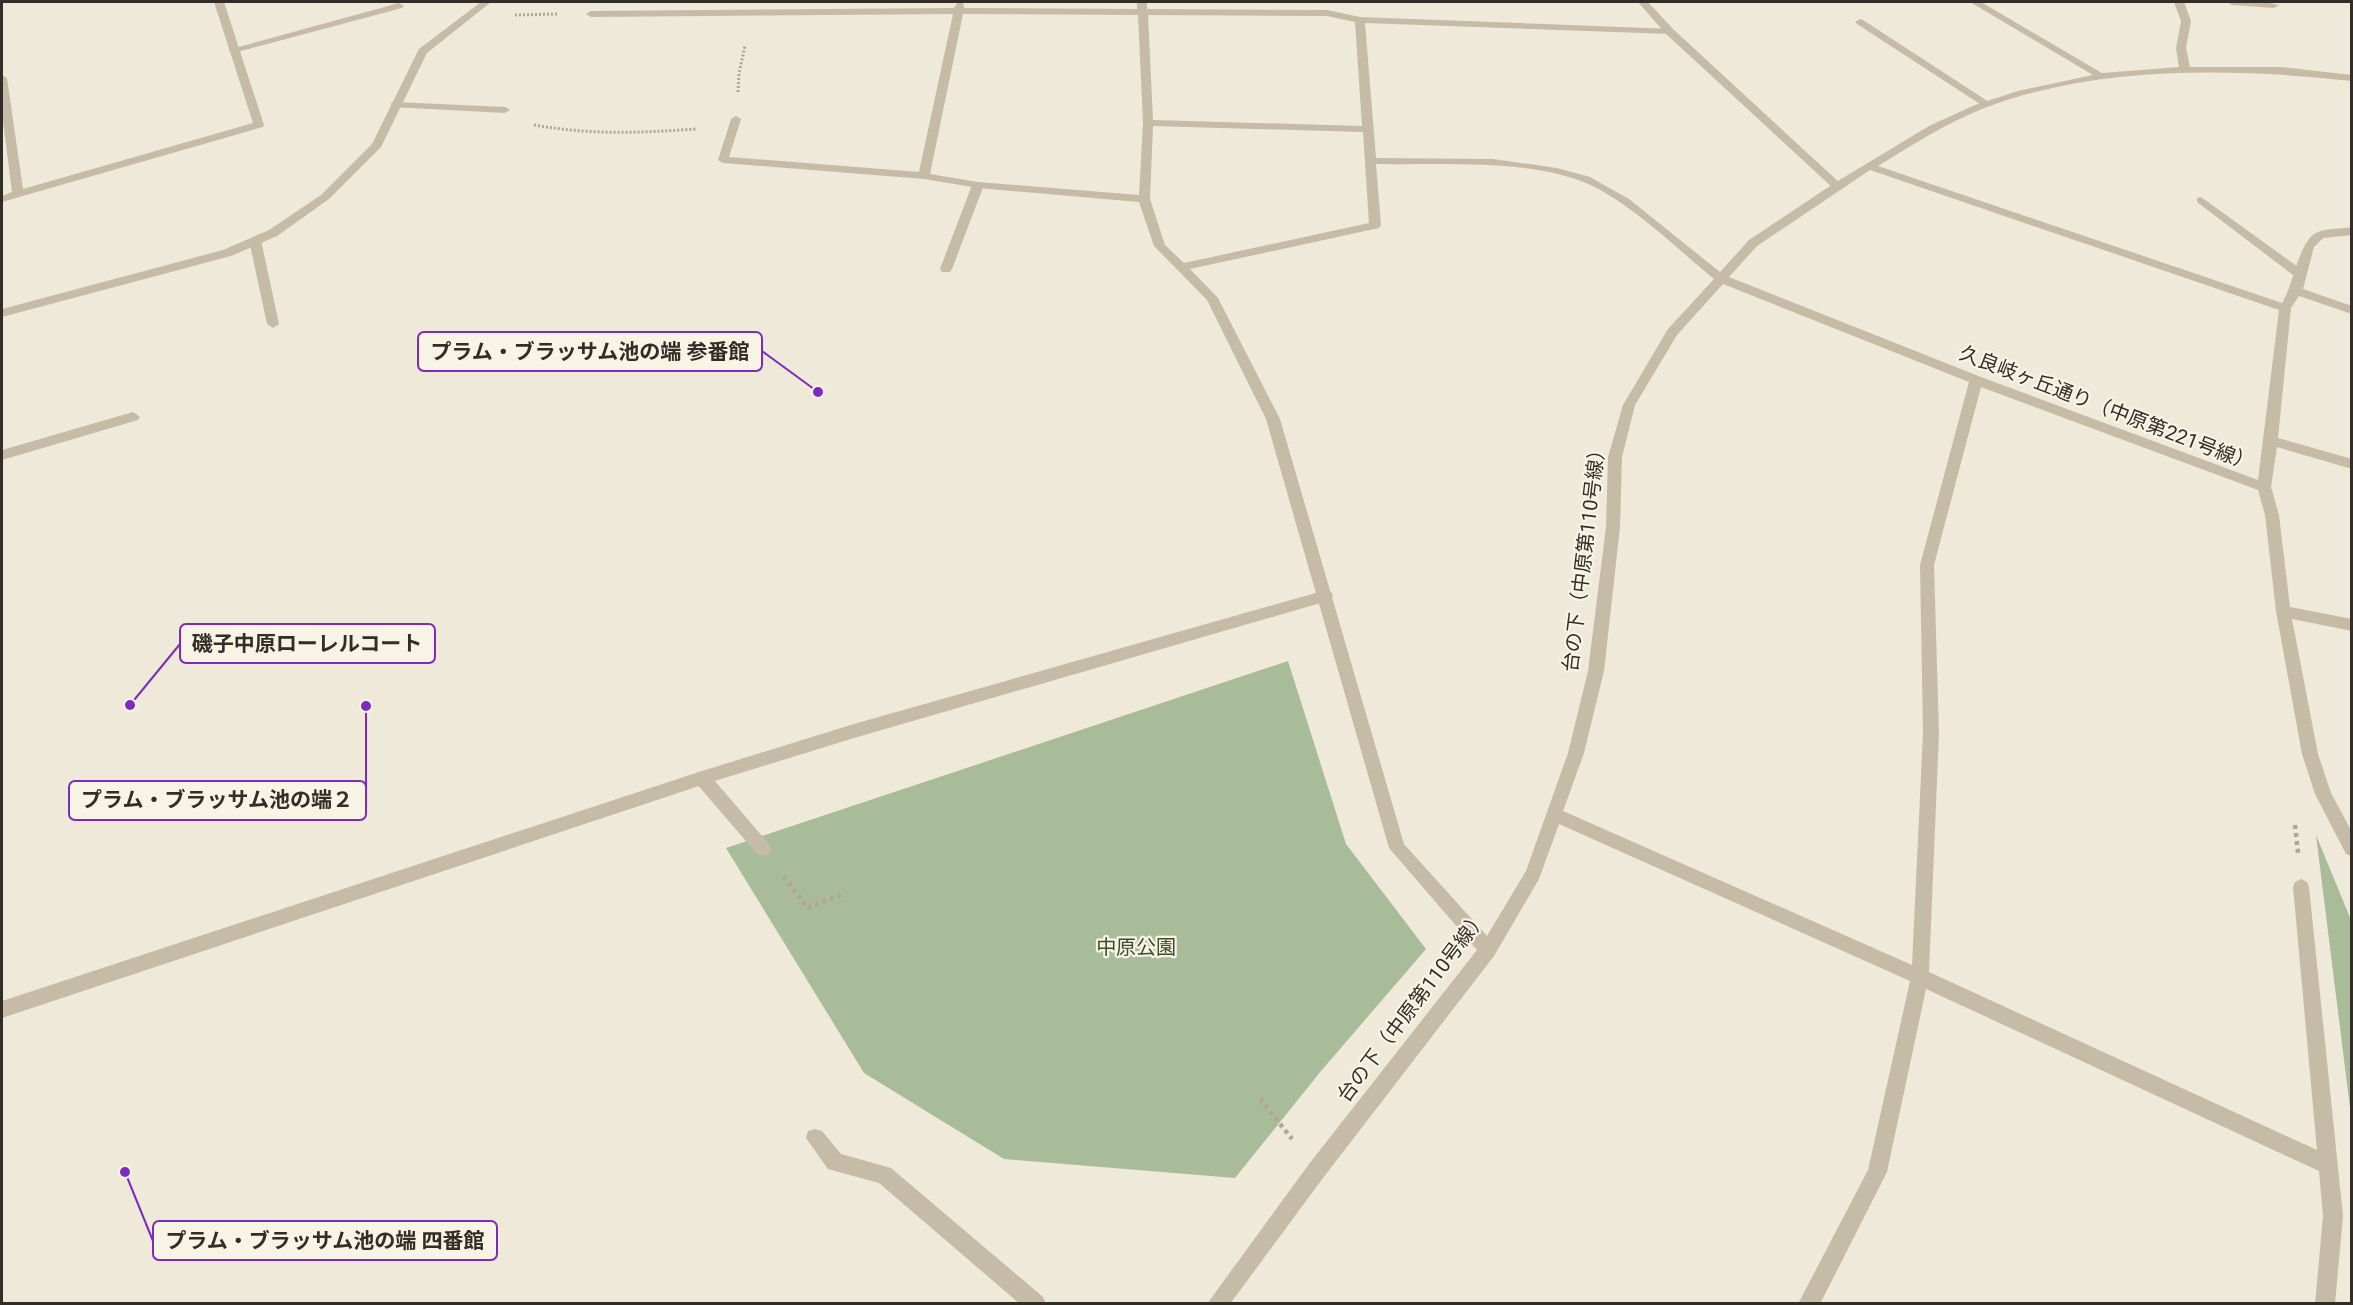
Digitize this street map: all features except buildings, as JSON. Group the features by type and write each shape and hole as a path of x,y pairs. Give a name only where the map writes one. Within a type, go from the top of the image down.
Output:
{"street":[{"path":"2,199 259,125 219,2"},
{"path":"2,312 170,270 227,253 273,233 325,197 377,145 423,51 486,2"},
{"path":"756,14 759,2"},
{"path":"1643,2 1669,31 1837,186"},
{"path":"1975,2 2102,76"},
{"path":"2179,2 2186,21 2181,48 2185,70"},
{"path":"2232,2 2274,5"},
{"path":"233,50 399,6"},
{"path":"924,176 959,6"},
{"path":"591,14 756,14 959,6 1142,7 1326,13 1360,20 1669,31"},
{"path":"1142,7 1148,123 1144,199 1160,246 1212,298 1273,419 1397,848 1488,950"},
{"path":"1181,267 1375,225 1360,20"},
{"path":"1860,22 1987,104"},
{"name":"台の下（中原第110号線）","path":"1218,1304 1317,1171 1488,950 1533,874 1576,753 1596,671 1613,527 1615,456 1629,405 1672,332 1753,243 1837,186 1933,128 1987,104 2022,93 2102,76 2185,70 2281,70 2352,78"},
{"path":"2,78 18,194"},
{"path":"395,105 505,110"},
{"path":"736,119 723,160 924,176 978,185 1144,199"},
{"path":"1148,123 1367,129"},
{"name":"久良岐ヶ丘通り（中原第221号線）","path":"1370,161 1494,162 1557,171 1586,179 1625,201 1722,279 1976,380 2264,488 2271,515 2283,610 2310,754 2323,794 2352,849"},
{"path":"1870,167 2285,308"},
{"path":"946,269 978,185"},
{"path":"2201,200 2301,275"},
{"path":"2264,488 2285,308 2296,291 2309,246 2320,235 2352,231"},
{"path":"255,240 273,324"},
{"path":"2296,291 2352,310"},
{"path":"1808,1304 1828,1270 1877,1172 1920,978 1931,733 1927,565 1976,380"},
{"path":"2,455 133,417"},
{"path":"2271,441 2352,464"},
{"path":"2,1010 702,778 854,731 1326,596"},
{"path":"2283,610 2352,625"},
{"path":"702,778 763,849"},
{"path":"1555,815 1920,978 2328,1165"},
{"path":"2301,887 2334,1216 2325,1304"},
{"path":"815,1138 835,1162 884,1175 1036,1304"}],"path":[{"path":"467,16 591,14"},
{"path":"739,73 747,39"},
{"path":"529,124 563,130 620,134 676,128"},
{"path":"763,849 807,908 845,893"},
{"path":"1260,1099 1317,1171"}],"green space":[{"name":"中原公園","path":"1288,661 1346,844 1426,949 1321,1071 1235,1178 1004,1159 864,1073 726,848"},
{"path":"2316,835 2351,920 2351,1116"}],"place":[{"name":"プラム・ブラッサム池の端 参番館","path":"818,392"},
{"name":"磯子中原ローレルコート","path":"130,705"},
{"name":"プラム・ブラッサム池の端２","path":"366,706"},
{"name":"プラム・ブラッサム池の端 四番館","path":"125,1172"}]}
